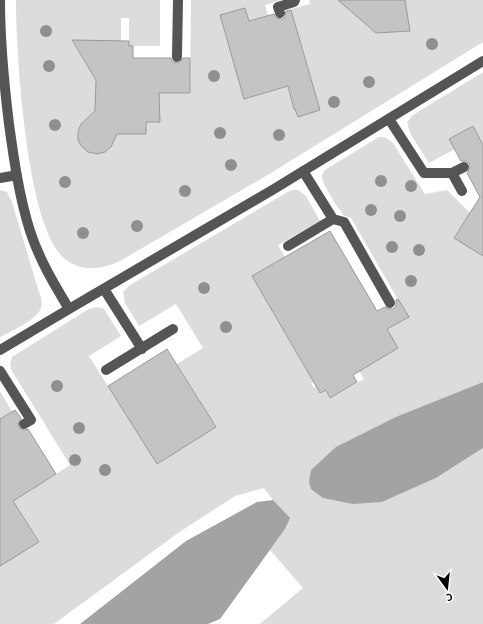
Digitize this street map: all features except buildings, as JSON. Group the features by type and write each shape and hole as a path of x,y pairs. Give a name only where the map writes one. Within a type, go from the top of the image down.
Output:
{"street":[{"path":"0,0 6,96 21,200 30,232 41,258 69,310"},
{"path":"177,57 178,0"},
{"path":"280,13 278,7 294,2 295,0"},
{"path":"0,350 303,171 483,61"},
{"path":"389,119 424,173 452,173 464,167"},
{"path":"303,171 333,219 344,222 390,304"},
{"path":"452,173 462,191"},
{"path":"0,178 17,175"},
{"path":"288,246 333,219"},
{"path":"104,289 142,349"},
{"path":"106,370 173,329"},
{"path":"0,371 31,420 24,424"}],"shaded area":[{"path":"16,0 160,0 160,46 129,46 129,18 121,18 121,41 72,41 101,88 95,116 85,121 79,128 78,135 80,143 84,149 91,153 99,154 111,147 115,134 146,122 159,122 159,93 190,93 191,0 281,0 265,5 274,37 255,43 245,8 220,16 244,99 269,91 284,70 294,109 298,117 320,110 291,9 310,4 309,0 344,0 347,7 376,33 409,31 405,0 483,0 483,42 266,176 120,261 99,268 86,268 65,259 52,241 41,213 32,177 21,96"},
{"path":"483,72 483,145 473,126 449,139 455,149 429,163 410,133 407,122 413,115"},
{"path":"379,137 385,137 393,143 425,194 447,190 470,213 454,237 477,252 483,243 483,382 398,416 382,502 436,478 483,448 483,624 260,624 303,588 270,550 285,529 273,500 264,488 235,496 178,533 54,624 0,624 0,566 39,542 13,501 70,465 12,371 10,365 12,357 87,310 96,307 104,309 121,336 89,356 157,464 216,427 177,364 203,348 176,304 139,326 125,303 123,292 130,285 286,193 292,190 298,190 306,196 320,221 278,245 285,257 252,276 313,382 311,383 314,388 316,387 320,393 326,390 330,398 364,379 359,371 398,348 387,329 408,317 351,218 343,215 330,195 322,179 322,175 328,168"},
{"path":"0,190 7,192 12,202 42,304 39,312 29,321 0,337"},
{"path":"483,382 483,448 436,478 382,502 353,504 323,498 311,489 309,482 311,470 336,447 398,416"},
{"path":"0,391 12,412 0,419"},
{"path":"273,500 290,518 285,529 220,619 208,624 80,624 186,541 257,502"}]}
